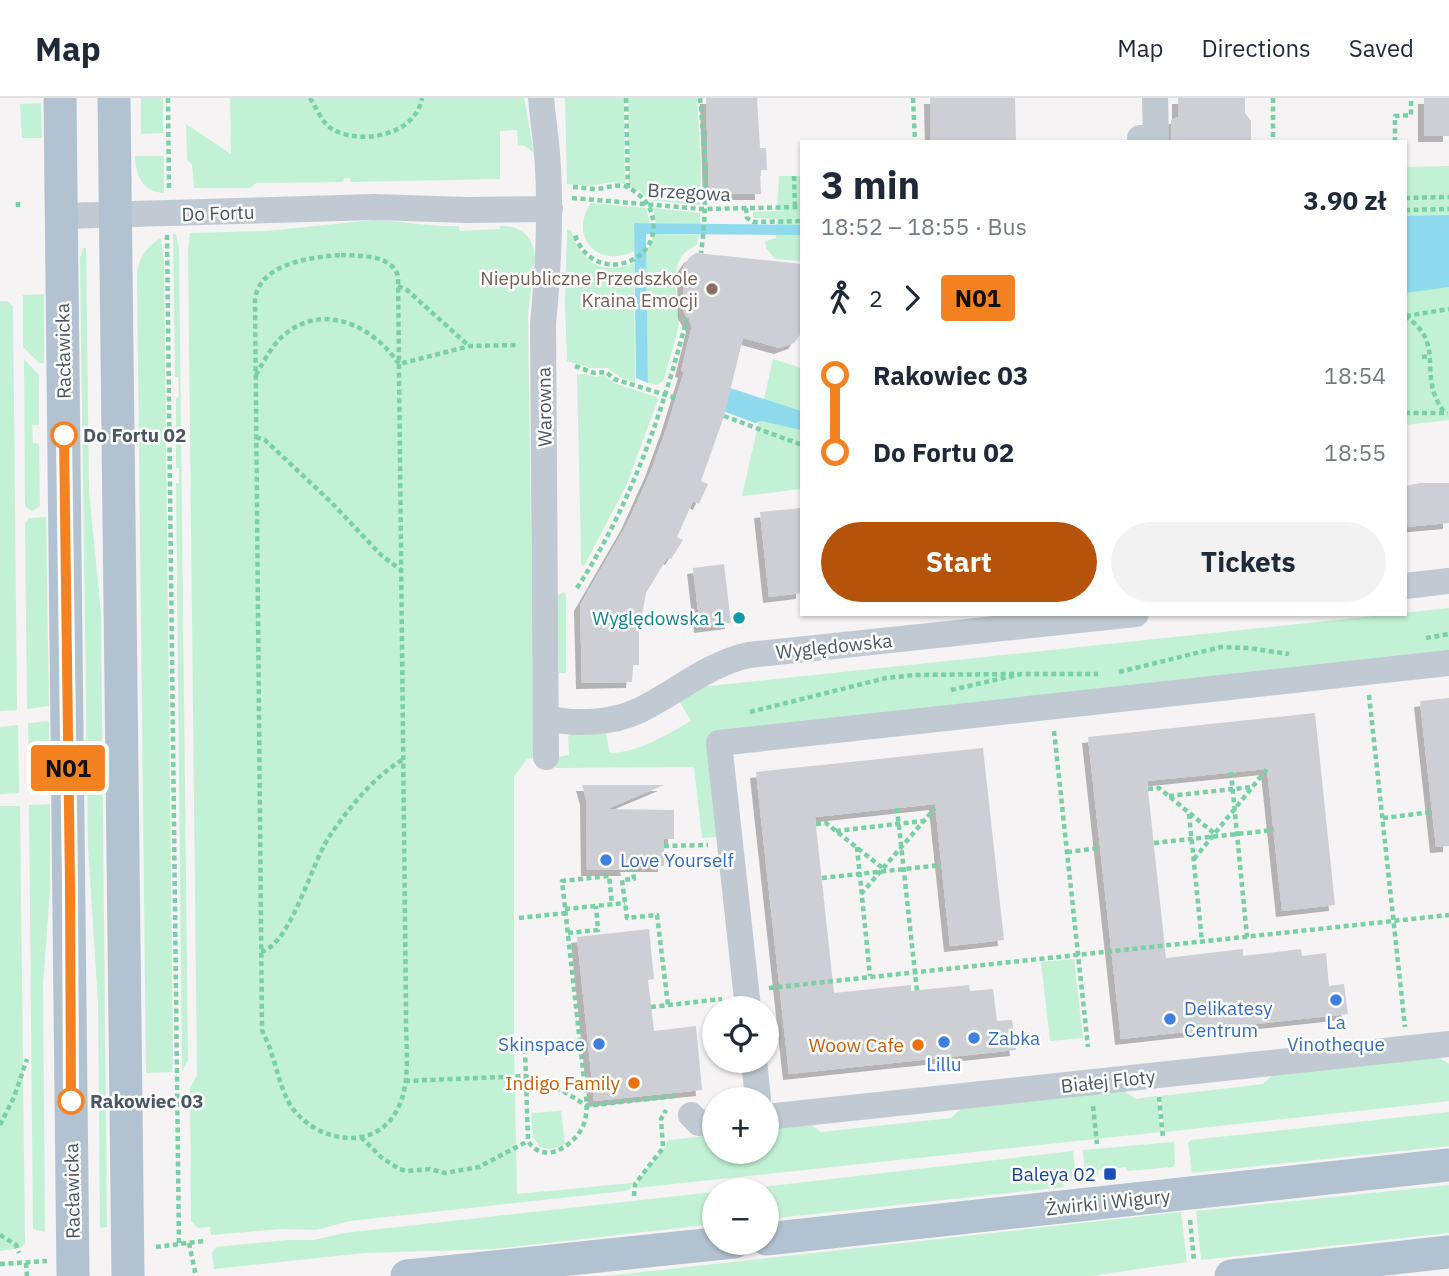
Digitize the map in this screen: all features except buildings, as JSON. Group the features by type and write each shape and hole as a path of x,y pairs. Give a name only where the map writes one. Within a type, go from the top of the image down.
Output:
{"main road":[{"name":"Racławicka","path":"60,98 60,1268"},
{"path":"114,98 128,1276"},
{"name":"Żwirki i Wigury","path":"779,1238 1449,1166"},
{"path":"407,1276 702,1245"},
{"path":"1231,1276 1449,1252"}],"street":[{"name":"Warowna","path":"541,98 553,203 543,324 546,757"},
{"path":"1140,138 1156,138 1155,98"},
{"name":"Do Fortu","path":"62,216 375,207 466,210 553,203"},
{"path":"1407,586 1449,581"},
{"name":"Wyględowska","path":"547,718 589,721 636,712 718,665 749,655 1117,616"},
{"path":"746,996 723,844 719,743 1449,663"},
{"name":"Białej Floty","path":"779,1116 1449,1044"}],"path":[{"path":"168,98 169,197"},
{"path":"310,98 328,125 348,135 363,137 388,132 408,123 420,108 422,98"},
{"path":"626,98 628,188"},
{"path":"700,98 704,143 704,222 701,253"},
{"path":"913,98 915,140"},
{"path":"1272,98 1273,140"},
{"path":"1395,140 1395,116 1411,115 1411,98"},
{"path":"794,176 798,207"},
{"path":"553,203 597,189 617,186 628,188 648,204 653,230 650,241 641,254 626,263 604,264 593,260 578,243 575,229"},
{"path":"1407,198 1449,197"},
{"name":"Brzegowa","path":"576,198 704,209 798,207"},
{"path":"18,202 18,209"},
{"path":"746,208 747,218 753,222 800,221"},
{"path":"1407,209 1449,209"},
{"path":"167,235 178,1244"},
{"path":"360,256 376,258 392,266 398,276 400,364 405,1081 398,1109 392,1117 373,1133 361,1138 344,1139 329,1136 310,1125 290,1104 283,1092 262,1030 256,437 256,291 259,285 271,274 313,258 360,256"},
{"path":"398,286 407,290 470,346"},
{"path":"1407,316 1449,309"},
{"path":"1407,317 1423,329 1429,342 1432,391 1448,413"},
{"path":"578,588 621,512 644,458 667,394 687,318"},
{"path":"256,375 282,337 293,328 321,319 342,320 363,328 389,349 400,364"},
{"path":"400,364 470,346 521,345"},
{"path":"1422,357 1430,356"},
{"path":"575,366 594,373 607,372 614,379 677,398"},
{"path":"1407,413 1448,413"},
{"path":"724,416 800,444"},
{"path":"256,437 265,440 331,502 381,555 401,571"},
{"path":"1111,674 1221,647 1290,654"},
{"path":"739,715 899,676 1021,674"},
{"path":"1368,684 1407,1049"},
{"path":"1052,718 1088,1047"},
{"path":"261,952 272,947 290,922 311,869 329,837 384,772 404,758"},
{"path":"1194,860 1267,769"},
{"path":"1231,772 1247,937"},
{"path":"1169,796 1252,787"},
{"path":"1148,789 1160,788 1214,835"},
{"path":"897,808 917,991"},
{"path":"861,894 935,808"},
{"path":"1382,818 1432,812"},
{"path":"1189,814 1202,942"},
{"path":"836,831 924,821"},
{"path":"816,824 826,823 883,870"},
{"path":"1154,842 1273,830"},
{"path":"664,846 723,844"},
{"path":"857,847 870,976"},
{"path":"1067,852 1100,848"},
{"path":"822,878 941,865"},
{"path":"632,866 634,879 622,880 627,918 657,915 668,1005"},
{"path":"525,1049 528,1141 543,1153 565,1147 584,1124 587,1106 562,881 609,876 612,904"},
{"path":"519,918 625,903"},
{"path":"568,933 598,930 596,906"},
{"path":"779,987 1449,915"},
{"path":"651,1007 702,1001"},
{"path":"0,1125 14,1097 27,1059"},
{"path":"405,1081 526,1076 563,1091 587,1106 671,1097 695,1111"},
{"path":"1157,1076 1163,1138"},
{"path":"1092,1094 1097,1144"},
{"path":"634,1196 636,1181 663,1148 661,1119 671,1097"},
{"path":"361,1138 399,1169 445,1172 479,1167 528,1141"},
{"path":"1189,1212 1194,1261"},
{"path":"0,1235 16,1245 19,1252"},
{"path":"149,1248 204,1241"},
{"path":"190,1243 196,1276"},
{"path":"0,1264 26,1263 60,1268"},
{"path":"26,1263 27,1276"}],"green space":[{"path":"141,98 163,98 163,133 141,134"},
{"path":"230,98 524,98 534,153 525,146 518,145 517,130 500,131 500,179 350,182 350,178 344,178 343,182 256,183 250,188 194,188 192,164 187,160 186,124 231,154"},
{"path":"565,98 624,98 625,184 567,184"},
{"path":"628,98 697,98 701,164 700,205 648,200 640,191 629,186"},
{"path":"41,103 42,138 22,138 20,104"},
{"path":"135,156 164,156 164,193 145,186 137,170"},
{"path":"1449,166 1449,420 1407,425 1407,167"},
{"path":"779,176 800,176 800,261 775,259 766,248 765,241 776,238 777,219 753,218 753,212 777,211"},
{"path":"591,203 646,208 650,223 634,223 634,251 621,256 609,256 590,246 583,227"},
{"path":"653,208 700,213 700,224 656,223"},
{"path":"374,220 459,226 460,231 500,229 500,226 508,226 525,234 534,251 528,313 534,758 527,759 514,777 517,1194 633,1183 630,1189 625,1191 350,1221 316,1230 282,1229 211,1235 210,1227 198,1228 191,1221 190,1088 197,1075 188,249 190,233 267,231"},
{"path":"567,230 571,230 586,258 602,267 622,267 634,263 635,383 619,377 608,368 590,368 567,361"},
{"path":"173,234 176,234 179,248 188,1060 182,1072 176,483 179,483 179,468 176,468 176,398 179,397 178,377 175,377"},
{"path":"655,234 699,235 697,245 687,251 677,266 678,330 664,380 657,385 648,383 646,253"},
{"path":"161,238 164,263 173,1063 172,1072 146,1073 137,275 144,253"},
{"path":"83,248 86,248 89,491 101,613 107,1227 100,1228 98,1003 88,848 80,258"},
{"path":"44,294 44,363 39,363 23,347 23,295"},
{"path":"0,301 7,301 13,306 17,710 0,711"},
{"path":"24,359 39,375 39,425 32,425 33,443 39,444 40,506 32,511 25,506"},
{"path":"773,359 800,368 800,489 742,496"},
{"path":"577,375 596,377 604,375 614,383 658,400 626,486 584,566 581,564"},
{"path":"46,517 49,706 27,709 25,523 29,518"},
{"path":"564,592 566,673 559,673 557,596"},
{"path":"1449,608 1449,671 732,749 719,837 702,838 694,767 556,768 557,757 569,755 568,736 576,732 605,730 610,753 632,750 672,732 691,721 678,699 700,687 1373,616 1407,616 1407,612"},
{"path":"49,721 50,792 29,793 28,723"},
{"path":"18,725 19,793 0,794 0,727"},
{"path":"50,804 50,890 43,985 45,1232 33,1229 29,805"},
{"path":"0,806 20,806 25,1244 20,1248 0,1251"},
{"path":"1074,959 1083,1038 1050,1041 1041,962"},
{"path":"1438,1057 1449,1064 1449,1101 1164,1132 1161,1096 1263,1084 1273,1075"},
{"path":"1124,1091 1136,1099 1157,1096 1161,1132 730,1178 702,1178 702,1181 636,1188 668,1140 702,1136 702,1164 779,1164 779,1128 810,1124 821,1132 951,1118 961,1109"},
{"path":"561,1111 565,1144 551,1149 540,1147 533,1137 531,1113"},
{"path":"1449,1112 1449,1146 1192,1173 1188,1143 1191,1140"},
{"path":"1174,1142 1173,1167 1127,1171 1126,1167 1098,1170 1098,1174 1088,1176 1085,1174 1083,1150"},
{"path":"1073,1151 1076,1177 1063,1179 1064,1187 779,1218 779,1185"},
{"path":"1449,1185 1449,1233 1201,1260 1196,1211"},
{"path":"702,1193 702,1225 494,1249 364,1253 214,1269 212,1253 216,1247 314,1240 344,1233"},
{"path":"1181,1212 1187,1262 1090,1276 606,1276"}],"water":[{"path":"1449,215 1449,287 1407,293 1407,216"},
{"path":"634,223 800,225 800,235 646,234 648,383 636,378"},
{"path":"687,374 800,411 800,430 762,421 755,423 680,395"}],"bus line":[{"name":"N01","path":"64,435 71,1101"}],"place":[{"name":"Niepubliczne Przedszkole Kraina Emocji","path":"712,289"},
{"name":"Do Fortu 02","path":"64,435"},
{"name":"Wyględowska 1","path":"739,618"},
{"name":"Love Yourself","path":"606,860"},
{"name":"La Vinotheque","path":"1336,1000"},
{"name":"Delikatesy Centrum","path":"1170,1019"},
{"name":"Zabka","path":"974,1038"},
{"name":"Lillu","path":"944,1042"},
{"name":"Skinspace","path":"599,1044"},
{"name":"Woow Cafe","path":"918,1045"},
{"name":"Indigo Family","path":"634,1083"},
{"name":"Rakowiec 03","path":"71,1101"},
{"name":"Baleya 02","path":"1110,1174"}]}
